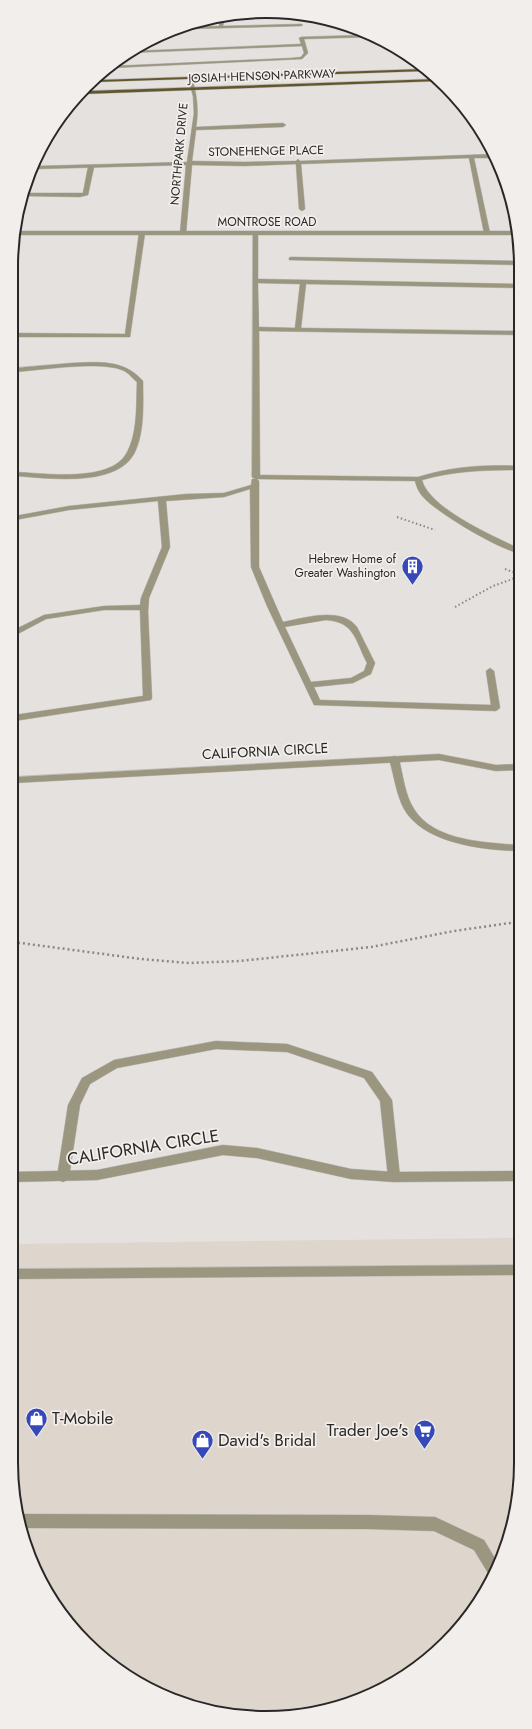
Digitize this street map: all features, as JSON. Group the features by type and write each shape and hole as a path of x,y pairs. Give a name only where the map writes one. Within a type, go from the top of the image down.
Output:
{"main road":[{"name":"JOSIAH HENSON PARKWAY","path":"101,81 418,70"},
{"name":"JOSIAH HENSON PARKWAY","path":"88,94 430,80"}],"street":[{"path":"221,27 222,22"},
{"path":"196,28 301,29 355,34"},
{"path":"118,67 292,60 302,58 306,53 301,29"},
{"path":"141,52 304,45"},
{"name":"NORTHPARK DRIVE","path":"182,233 196,113 190,78"},
{"path":"193,129 283,125"},
{"path":"471,156 487,233"},
{"name":"STONEHENGE PLACE","path":"38,168 189,163 246,164 298,161 488,156"},
{"path":"298,161 302,209"},
{"path":"28,195 86,194 91,166"},
{"name":"MONTROSE ROAD","path":"20,233 512,233"},
{"path":"18,335 128,336 142,233"},
{"path":"254,233 256,477 254,486 255,567 280,625 317,703 496,708 490,670"},
{"path":"291,259 514,263"},
{"path":"255,281 514,286"},
{"path":"298,329 303,282"},
{"path":"255,329 514,333"},
{"path":"18,370 85,365 126,369 140,381 140,400 136,436 125,461 117,467 103,473 89,476 18,474"},
{"path":"256,477 418,479 441,472 472,469 514,468"},
{"path":"418,479 421,490 436,506 514,549"},
{"path":"18,517 69,508 186,496 224,495 254,486"},
{"path":"18,717 148,698 145,598 166,547 162,499"},
{"path":"18,632 44,617 104,608 145,607"},
{"path":"280,625 322,617 342,619 351,625 371,663 368,672 353,680 308,685"},
{"name":"CALIFORNIA CIRCLE","path":"18,780 439,757 496,768 514,768"},
{"path":"394,759 409,809 418,821 429,830 468,842 514,848"},
{"path":"63,1177 74,1105 86,1081 114,1064 216,1045 287,1048 368,1076 386,1100 394,1177"},
{"name":"CALIFORNIA CIRCLE","path":"18,1177 97,1175 223,1150 257,1153 351,1174 394,1177 514,1176"},
{"path":"18,1274 514,1270"},
{"path":"25,1521 368,1522 435,1524 479,1545 491,1566"}],"path":[{"path":"455,607 488,587 499,582 514,579"},
{"path":"18,943 142,959 189,963 240,961 371,947 469,928 514,922"}],"shaded area":[{"path":"514,1238 514,1463 512,1495 506,1527 495,1558 481,1587 463,1614 452,1627 417,1660 390,1678 346,1698 330,1703 298,1709 266,1711 234,1709 202,1703 171,1692 142,1678 115,1660 102,1649 69,1614 51,1587 37,1558 26,1527 20,1495 18,1463 18,1244"}],"place":[{"name":"Hebrew Home of Greater Washington","path":"412,586"},
{"name":"T-Mobile","path":"36,1438"},
{"name":"Trader Joe's","path":"424,1450"},
{"name":"David's Bridal","path":"202,1460"}]}
